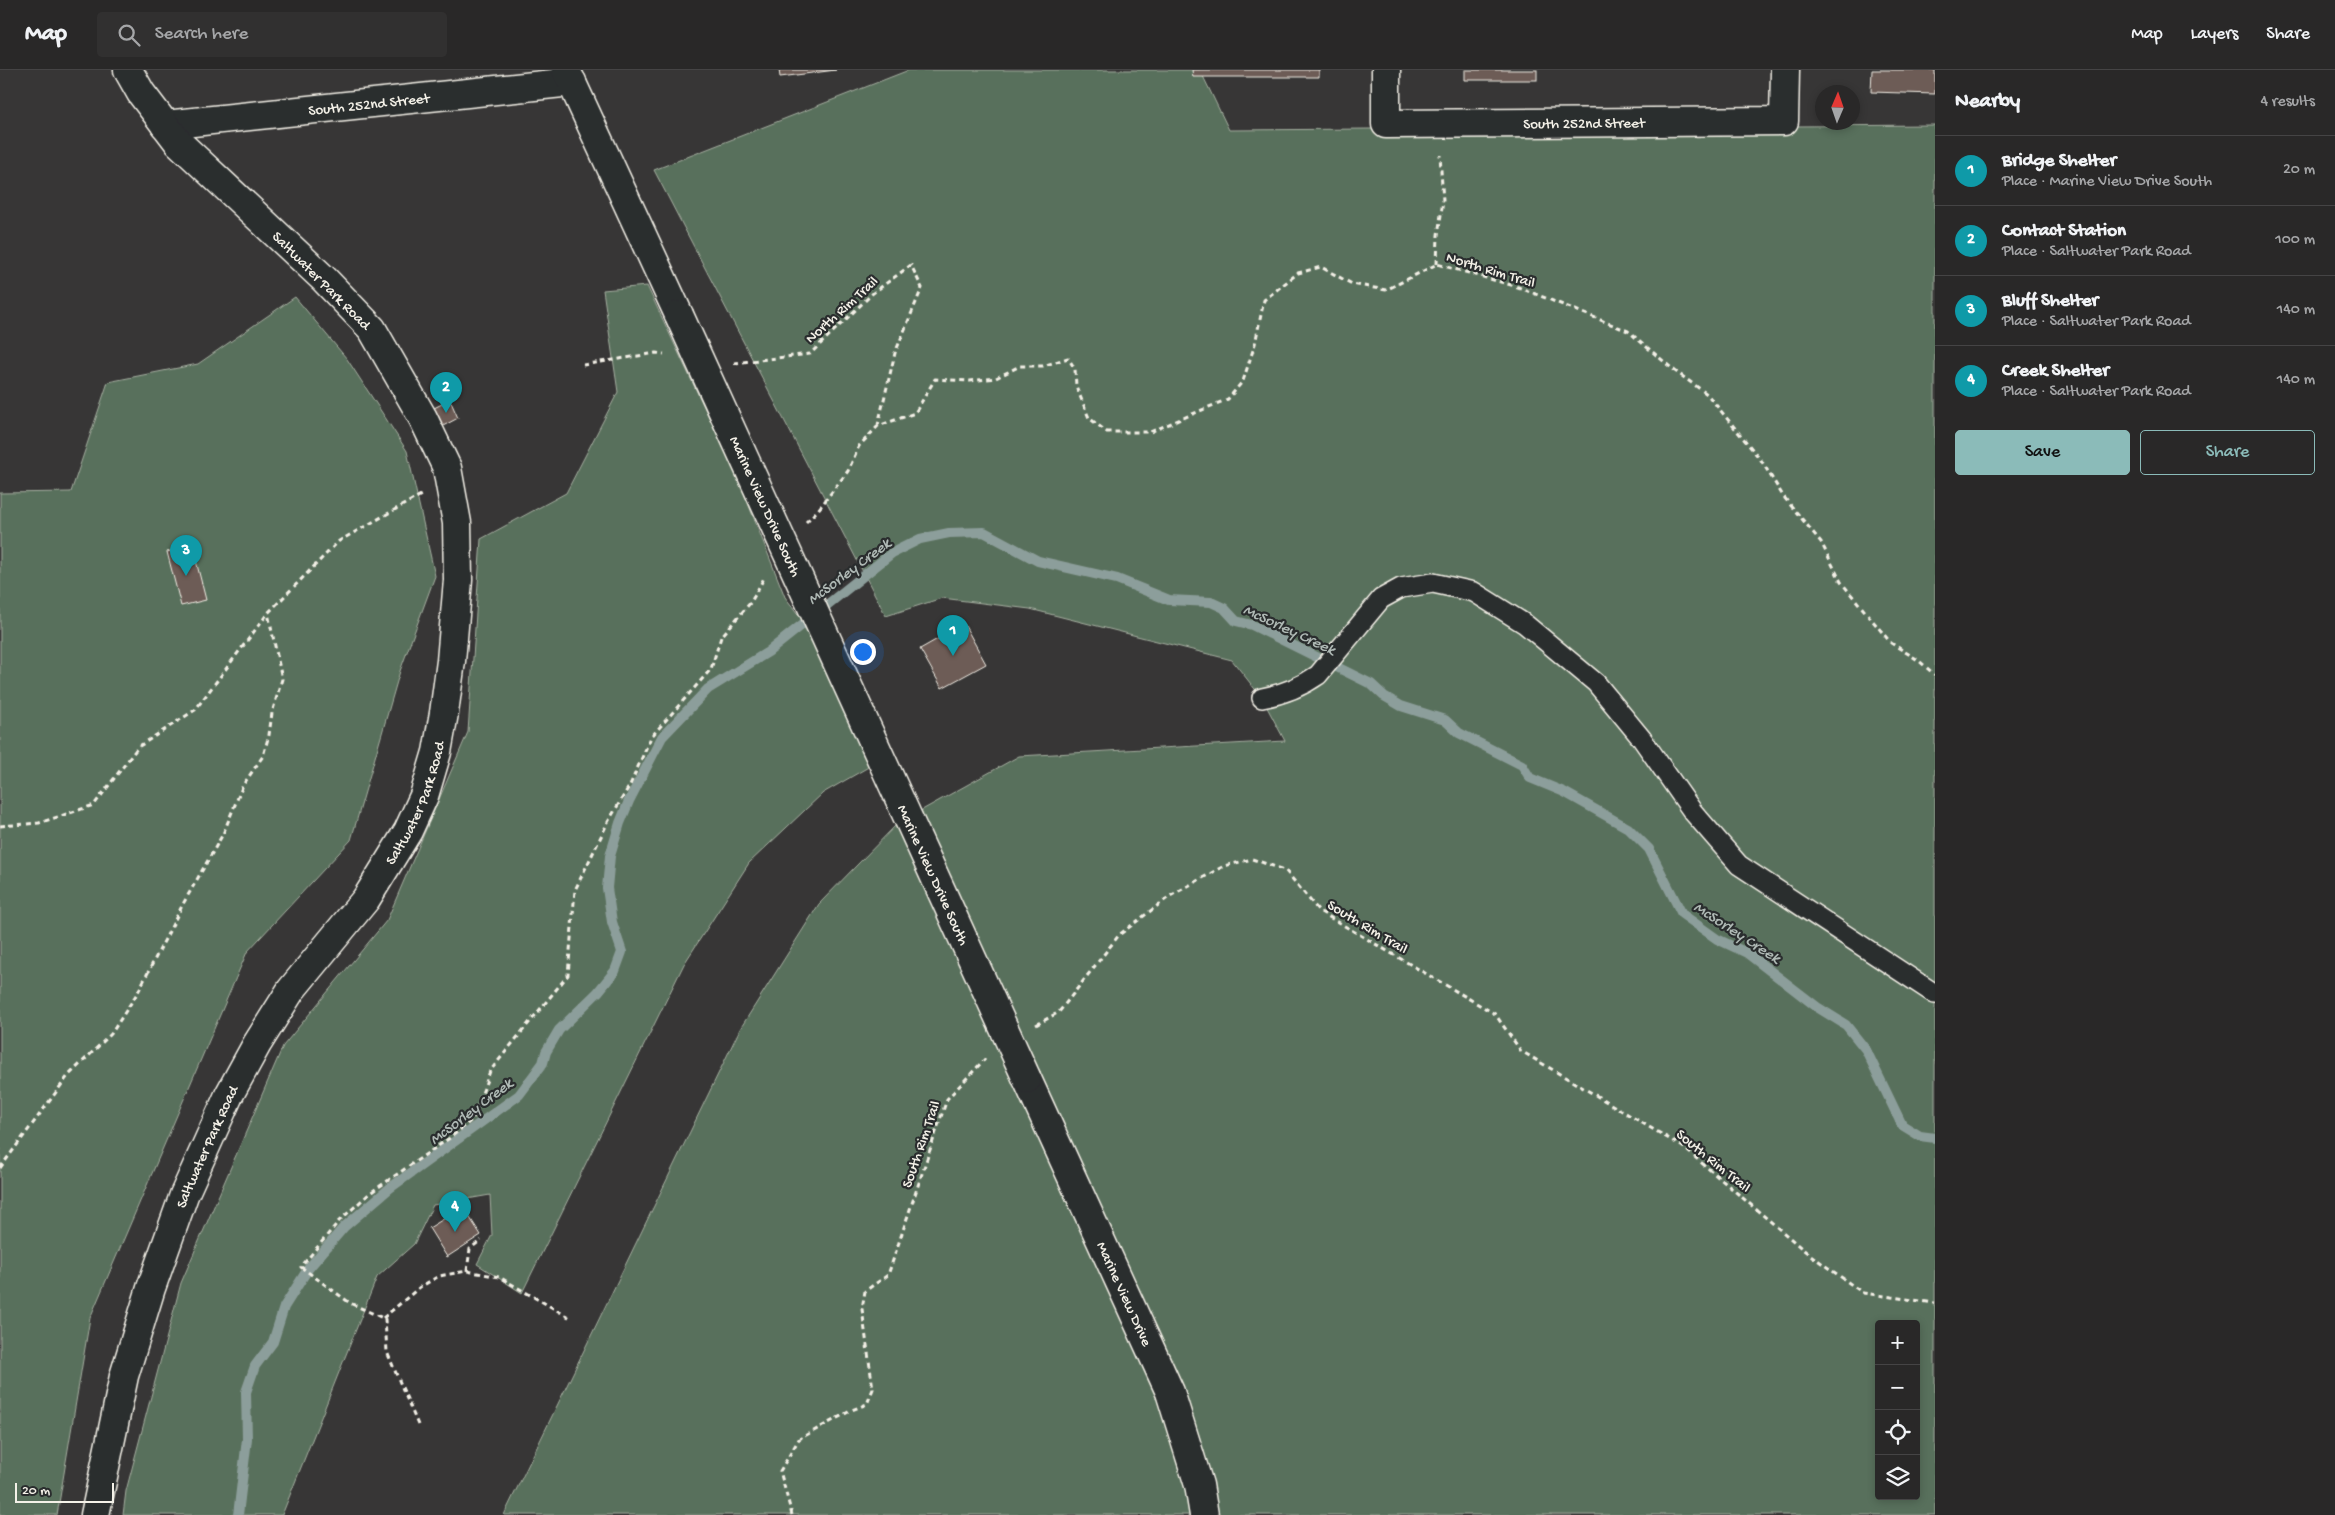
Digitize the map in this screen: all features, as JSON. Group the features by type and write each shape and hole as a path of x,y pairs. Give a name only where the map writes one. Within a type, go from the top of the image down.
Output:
{"street":[{"name":"Saltwater Park Road","path":"95,1515 124,1376 151,1288 184,1195 196,1168 229,1096 257,1044 291,990 366,899 408,831 424,796 437,752 452,661 458,580 457,523 447,468 423,418 372,329 324,279 205,169 165,126 141,93 128,70"},
{"name":"South 252nd Street","path":"1386,70 1386,124 1784,121 1785,70"},
{"name":"South 252nd Street","path":"165,126 569,76"},
{"name":"Marine View Drive South","path":"569,76 1027,1079"},
{"name":"Marine View Drive","path":"1027,1079 1170,1392 1199,1485 1204,1515"}],"lane":[{"path":"1262,698 1283,694 1318,675 1381,599 1401,588 1433,583 1474,592 1525,624 1596,683 1642,738 1693,812 1739,865 1935,994"}],"path":[{"path":"1437,264 1438,235 1443,201 1438,123"},
{"name":"North Rim Trail","path":"818,510 848,471 855,451 878,426 915,413 935,379 970,381 996,378 1020,366 1043,366 1068,358 1075,370 1076,386 1089,418 1107,432 1150,432 1228,400 1243,381 1255,344 1264,300 1298,272 1321,267 1352,284 1386,290 1437,264 1518,287 1628,331 1675,371 1707,394 1756,453 1783,496 1821,542 1841,582 1876,626 1891,643 1918,660 1935,675"},
{"name":"North Rim Trail","path":"724,364 810,354 872,293 912,265 922,288 895,353 878,426"},
{"path":"583,365 656,353 666,354"},
{"path":"0,826 39,824 94,805 138,747 195,710 268,613 339,541 432,490 447,468"},
{"path":"418,1425 387,1352 385,1319 350,1302 301,1267 339,1221 370,1192 451,1137 473,1119 490,1071 568,975 574,890 608,822 630,785 651,737 692,693 711,669 721,637 751,602"},
{"path":"0,1168 68,1076 111,1034 138,992 183,904 223,834 243,785 263,756 269,735 272,713 282,679 268,613"},
{"name":"South Rim Trail","path":"1028,1030 1059,1012 1119,935 1170,896 1224,866 1252,859 1285,870 1320,911 1495,1014 1520,1051 1683,1147 1805,1251 1862,1293 1935,1303"},
{"name":"South Rim Trail","path":"792,1515 780,1471 799,1439 852,1410 867,1404 873,1389 862,1310 865,1291 888,1275 947,1099 990,1054"},
{"path":"467,1271 470,1249 481,1240"},
{"path":"383,1318 438,1276 467,1271 499,1277 572,1319"}],"green space":[{"path":"909,70 1200,70 1229,130 1815,126 1815,130 1860,130 1860,126 1935,125 1935,1515 504,1515 740,1029 819,904 897,824 1019,756 1285,741 1262,698 1232,660 1030,609 942,598 886,616 654,170"},
{"path":"647,286 740,483 785,597 816,638 879,761 823,793 749,863 684,964 522,1293 477,1264 492,1235 490,1195 433,1205 414,1244 377,1277 282,1515 123,1515 126,1491 181,1283 283,1046 387,920 468,732 481,539 566,493 618,392 603,290"},
{"path":"295,297 347,359 407,451 435,576 400,671 351,840 247,952 90,1318 57,1515 0,1515 0,493 71,492 108,382 198,364"}],"building":[{"path":"779,70 836,70 780,77"},
{"path":"1192,70 1319,70 1319,77 1193,77"},
{"path":"1465,70 1537,70 1537,80 1465,80"},
{"path":"1872,70 1935,70 1935,94 1871,92"},
{"path":"450,400 458,418 443,426 434,408"},
{"path":"192,545 206,600 181,606 167,552"},
{"path":"964,624 986,664 942,688 920,649"},
{"path":"463,1207 481,1235 447,1257 429,1228"}],"waterway":[{"name":"McSorley Creek","path":"238,1515 247,1439 246,1392 255,1366 273,1342 284,1307 308,1269 344,1227 390,1188 519,1095 543,1063 546,1052 559,1030 598,992 615,971 622,952 612,922 607,888 610,856 629,801 662,737 708,689 768,652 892,553 920,539 949,533 984,532 1038,561 1117,579 1169,600 1211,602 1224,608 1236,621 1252,625 1371,684 1384,696 1401,706 1445,720 1459,733 1522,765 1530,778 1564,792 1628,828 1649,849 1682,914 1717,939 1747,953 1817,1007 1846,1025 1866,1050 1902,1125 1920,1136 1935,1138"}],"place":[{"name":"Contact Station","path":"446,413"},
{"name":"Bluff Shelter","path":"186,576"},
{"name":"Bridge Shelter","path":"953,656"},
{"name":"Creek Shelter","path":"455,1232"}]}
